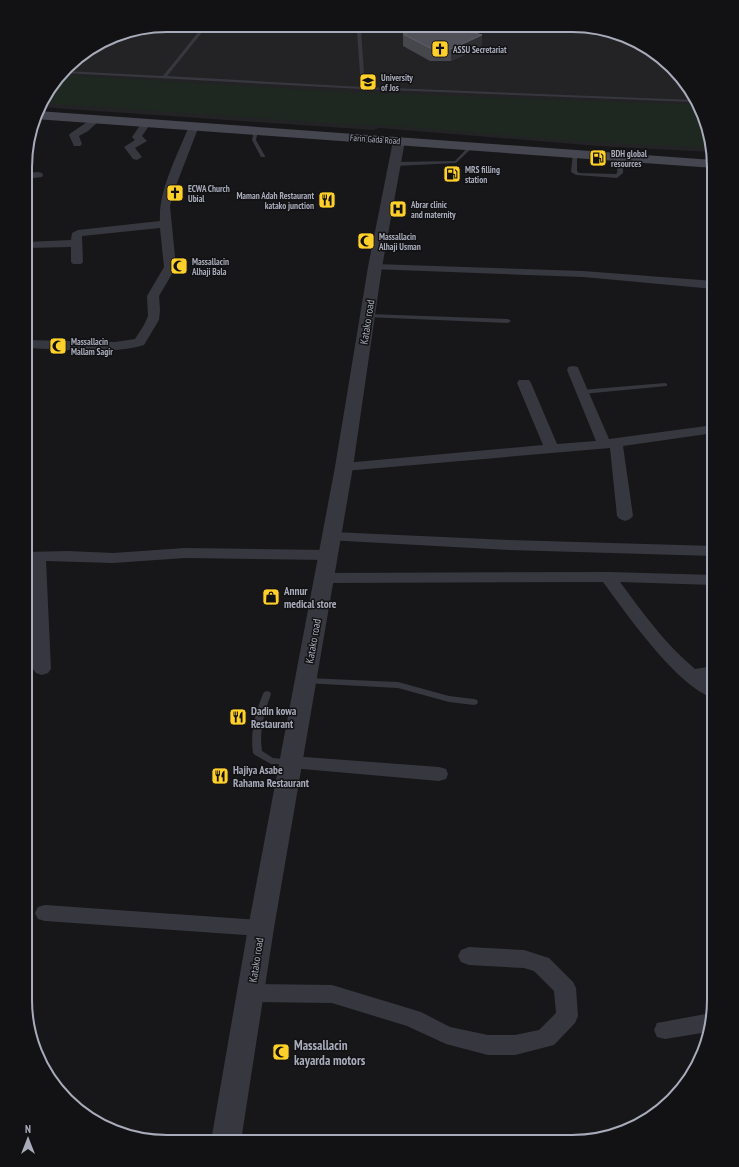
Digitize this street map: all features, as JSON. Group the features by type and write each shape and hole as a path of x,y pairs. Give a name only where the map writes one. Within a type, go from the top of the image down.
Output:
{"main road":[{"name":"Farin Gada Road","path":"42,115 362,138 397,154"},
{"path":"397,154 444,144 707,164"}],"street":[{"path":"77,144 74,135 85,129 96,119"},
{"path":"137,157 129,147 142,141 137,137 146,123"},
{"path":"32,344 115,346 130,345 140,342 154,319 156,309 153,296 170,267 165,224 165,206 172,183 194,126"},
{"name":"Katako road","path":"227,1135 261,928 344,467 375,267 397,154"},
{"path":"32,176 38,175"},
{"path":"77,262 76,235 86,231 165,224"},
{"path":"32,245 76,243"},
{"path":"375,267 583,274 707,284"},
{"path":"573,370 582,392 610,443 626,516"},
{"path":"524,383 552,449"},
{"path":"344,467 552,449 707,430"},
{"path":"42,669 32,557 113,558 330,546 516,545 707,551"},
{"path":"325,578 608,577 707,580"},
{"path":"608,577 650,633 689,675 707,687"},
{"path":"689,675 707,673"},
{"path":"291,762 439,774"},
{"path":"45,913 261,928"},
{"path":"251,992 332,994 413,1019 446,1035 488,1045 515,1045 546,1038 567,1016 565,988 541,964 524,959 469,956"},
{"path":"665,1030 705,1023"}],"lane":[{"path":"164,77 200,32"},
{"path":"359,32 363,88"},
{"path":"72,72 363,88 689,101"},
{"path":"256,131 254,140 263,156"},
{"path":"397,154 456,162 472,146"},
{"path":"575,154 574,172 578,174 618,176 620,173 621,157"},
{"path":"368,316 508,320"},
{"path":"582,392 665,385"},
{"path":"306,681 398,685 449,699 474,702"},
{"path":"266,694 257,724 255,740 258,753 271,761 291,762"}],"shaded area":[{"name":"University of Jos","path":"149,33 590,33 624,42 640,50 667,72 679,85 697,115 706,152 598,146 379,128 373,130 46,107 50,99 66,78 92,55 115,42"},
{"path":"69,75 343,92 692,105 697,115 705,148 573,141 379,125 373,126 48,103"}],"building":[{"path":"410,32 472,32 482,35 451,49 430,48 403,34"}],"place":[{"name":"ASSU Secretariat","path":"440,49"},
{"name":"University of Jos","path":"368,82"},
{"name":"BDH global resources","path":"598,158"},
{"name":"MRS filling station","path":"452,174"},
{"name":"ECWA Church Ubial","path":"175,193"},
{"name":"Maman Adah Restaurant katako junction","path":"327,200"},
{"name":"Abrar clinic and maternity","path":"398,209"},
{"name":"Massallacin Alhaji Usman","path":"366,241"},
{"name":"Massallacin Alhaji Bala","path":"179,266"},
{"name":"Massallacin Mallam Sagir","path":"58,346"},
{"name":"Annur medical store","path":"271,597"},
{"name":"Dadin kowa Restaurant","path":"238,717"},
{"name":"Hajiya Asabe Rahama Restaurant","path":"220,776"},
{"name":"Massallacin kayarda motors","path":"281,1052"}]}
